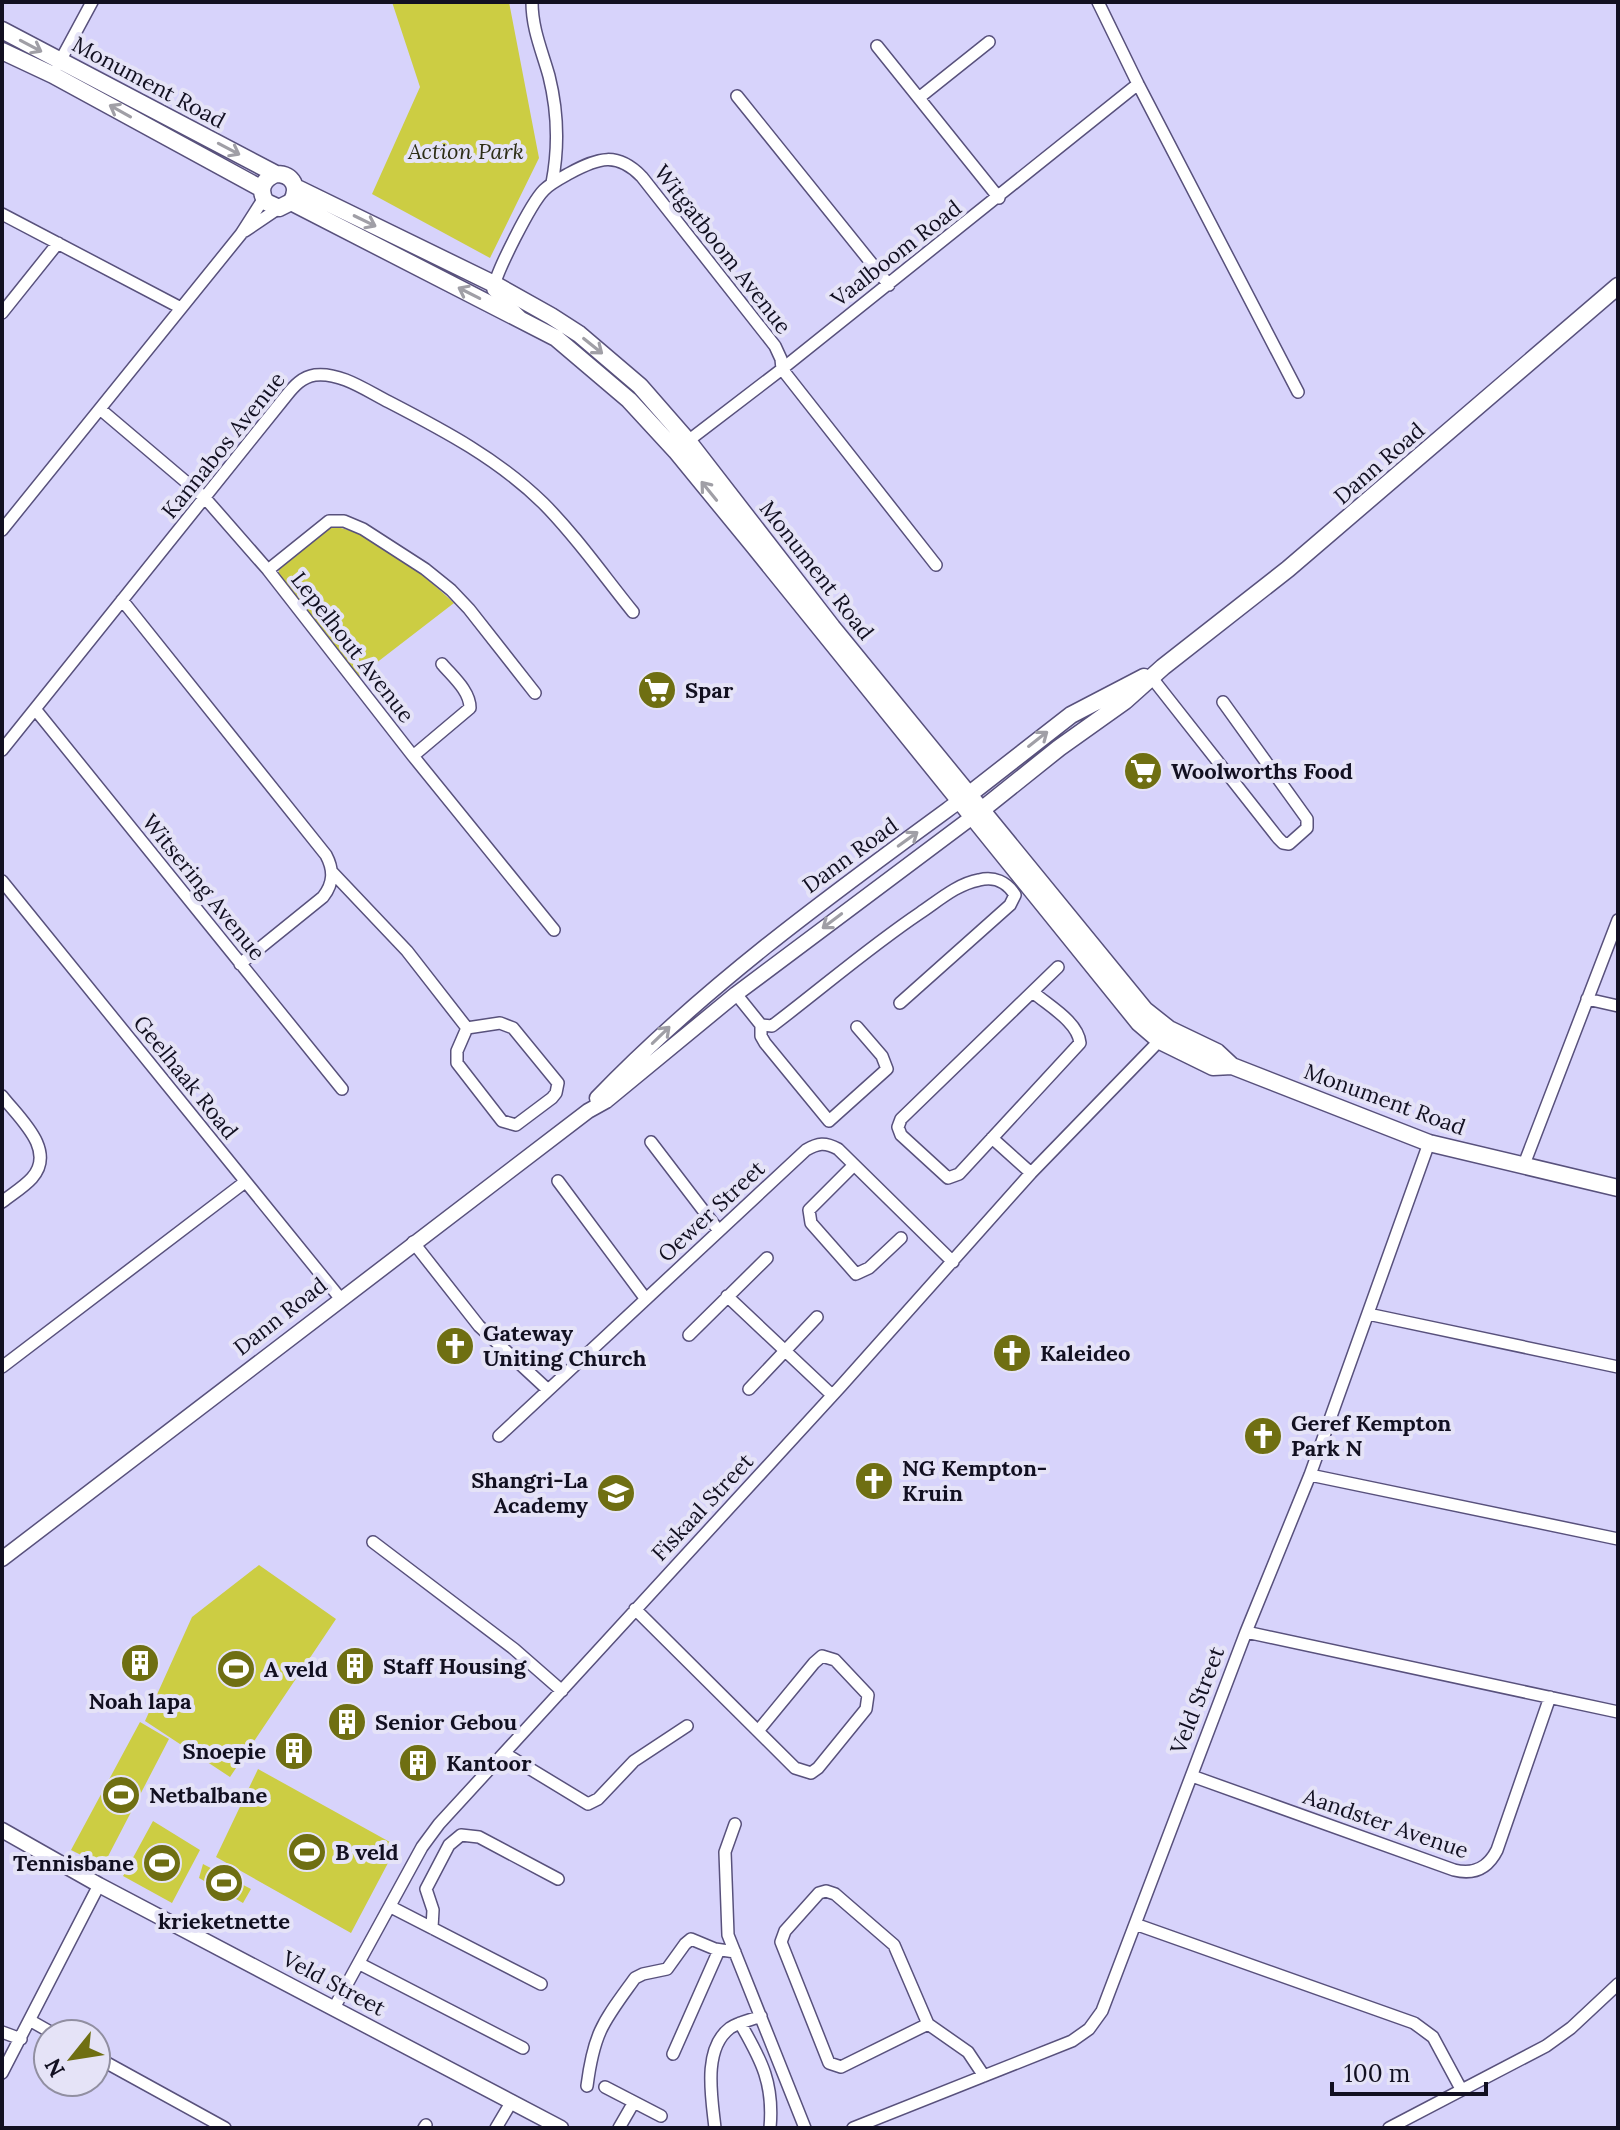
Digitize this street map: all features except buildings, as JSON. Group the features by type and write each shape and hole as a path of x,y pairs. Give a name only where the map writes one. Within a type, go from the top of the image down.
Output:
{"main road":[{"name":"Monument Road","path":"2,30 57,68 263,194"},
{"name":"Monument Road","path":"2,51 57,68 276,174"},
{"path":"276,174 287,176 289,199 270,205 263,194 264,182 276,174"},
{"name":"Monument Road","path":"289,199 494,284 564,324 618,366 976,814 1102,980 1160,1032 1213,1067 1232,1066 1429,1143 1618,1188"},
{"name":"Monument Road","path":"289,199 565,345 682,446"},
{"name":"Dann Road","path":"976,814 1367,503 1618,286"},
{"path":"618,366 640,399 636,407"},
{"name":"Dann Road","path":"963,799 1071,715 1158,672"}],"street":[{"path":"57,68 92,2"},
{"path":"525,322 494,293 494,284 537,200 552,183 557,158 556,117 548,73 536,37 532,2"},
{"path":"1098,2 1298,392"},
{"path":"920,97 989,42"},
{"path":"877,46 999,198"},
{"name":"Vaalboom Road","path":"682,446 999,198 1138,84"},
{"path":"737,96 889,285"},
{"name":"Witgatboom Avenue","path":"552,183 602,160 619,160 634,169 775,346 782,369 936,565"},
{"path":"2,530 241,234 263,194"},
{"path":"241,234 289,199"},
{"path":"2,214 181,308"},
{"path":"2,313 58,243"},
{"name":"Kannabos Avenue","path":"2,750 296,385 308,377 334,376 454,436 504,469 565,526 633,612"},
{"name":"Lepelhout Avenue","path":"100,409 205,498 268,570 554,930"},
{"path":"268,570 329,521 344,521 363,529 425,569 451,590 535,693"},
{"path":"122,600 326,855 333,873 407,951 467,1028"},
{"path":"413,756 470,708 466,693 442,664"},
{"path":"1158,672 1278,838 1289,844 1307,828 1307,819 1223,702"},
{"name":"Witsering Avenue","path":"35,709 342,1089"},
{"name":"Dann Road","path":"588,1111 599,1096 670,1026 833,893 963,799"},
{"name":"Dann Road","path":"2,1559 413,1242 588,1111 606,1101 736,994 976,814"},
{"path":"240,964 323,897 333,873"},
{"path":"761,1025 772,1026 881,940 951,891 974,880 988,878 1000,881 1011,889 1015,898 1010,905 900,1003"},
{"name":"Geelhaak Road","path":"2,881 340,1298"},
{"path":"1523,1167 1618,920"},
{"path":"1034,993 1072,1025 1080,1043 959,1174 950,1179 904,1138 898,1127 901,1119 1058,967"},
{"path":"736,994 761,1025 765,1043 829,1121 887,1069 882,1056 857,1027"},
{"path":"1587,999 1618,1006"},
{"path":"500,1023 513,1028 555,1078 558,1083 556,1093 521,1123 512,1125 502,1121 457,1063 456,1055 467,1028 500,1023"},
{"name":"Fiskaal Street","path":"334,2008 427,1839 1031,1173 1138,1062 1160,1032"},
{"path":"2,1096 36,1140 41,1157 32,1178 2,1202"},
{"path":"992,1138 1031,1173"},
{"path":"651,1142 719,1231"},
{"name":"Veld Street","path":"853,2128 875,2124 1072,2041 1089,2029 1102,2011 1246,1632 1310,1475 1429,1143"},
{"name":"Oewer Street","path":"499,1436 806,1150 817,1144 828,1144 838,1149 953,1262"},
{"path":"854,1165 809,1210 811,1223 856,1274 869,1268 901,1238"},
{"path":"558,1181 645,1298"},
{"path":"2,1367 245,1182"},
{"path":"413,1242 479,1326 547,1389"},
{"path":"689,1335 767,1258"},
{"path":"727,1296 832,1395"},
{"path":"1368,1314 1618,1367"},
{"path":"749,1389 817,1317"},
{"path":"1310,1475 1618,1539"},
{"path":"373,1542 514,1649 562,1691"},
{"path":"635,1609 795,1768 811,1773 866,1709 868,1695 835,1660 822,1656 758,1731"},
{"path":"1246,1632 1618,1712"},
{"name":"Aandster Avenue","path":"1192,1776 1454,1870 1471,1873 1490,1862 1497,1850 1550,1697"},
{"path":"504,1753 588,1804 598,1799 634,1761 687,1726"},
{"path":"735,1824 725,1857 728,1932 805,2128"},
{"name":"Veld Street","path":"2,1830 99,1885 561,2128"},
{"path":"432,1928 433,1910 426,1889 449,1845 461,1835 479,1837 558,1879"},
{"path":"2,2073 99,1885"},
{"path":"928,2024 841,2067 829,2063 781,1942 785,1931 815,1896 826,1891 835,1894 894,1945 928,2024 968,2052 984,2076"},
{"path":"391,1907 541,1984"},
{"path":"1135,1924 1414,2023 1433,2037 1461,2089"},
{"path":"587,2086 591,2051 597,2033 635,1978 667,1969 691,1939 719,1950 735,1952"},
{"path":"673,2054 719,1950"},
{"path":"360,1964 523,2048"},
{"path":"1389,2128 1546,2046 1617,1988"},
{"path":"715,2128 711,2081 713,2061 723,2035 740,2023 761,2016"},
{"path":"740,2023 769,2081 770,2128"},
{"path":"2,2032 21,2039"},
{"path":"112,2066 225,2128"},
{"path":"605,2087 661,2116"},
{"path":"496,2128 512,2101"},
{"path":"619,2128 634,2102"}],"green space":[{"name":"Action Park","path":"392,2 509,2 539,158 490,258 372,194 420,87"},
{"path":"328,528 352,531 384,547 454,603 358,677 278,578 279,568"},
{"name":"A veld","path":"259,1565 336,1619 230,1777 145,1721 192,1617"},
{"name":"Netbalbane","path":"140,1722 169,1739 103,1866 71,1850"},
{"name":"B veld","path":"258,1769 397,1846 351,1933 216,1857"},
{"name":"Tennisbane","path":"153,1821 200,1850 172,1903 123,1876"},
{"name":"krieketnette","path":"203,1864 251,1889 243,1903 199,1878"}],"place":[{"name":"Spar","path":"657,690"},
{"name":"Woolworths Food","path":"1143,771"},
{"name":"Gateway Uniting Church","path":"455,1346"},
{"name":"Kaleideo","path":"1012,1353"},
{"name":"Geref Kempton Park N","path":"1263,1436"},
{"name":"NG Kempton- Kruin","path":"874,1481"},
{"name":"Shangri-La Academy","path":"616,1493"},
{"name":"Noah lapa","path":"140,1663"},
{"name":"Staff Housing","path":"355,1666"},
{"name":"A veld","path":"236,1669"},
{"name":"Senior Gebou","path":"347,1722"},
{"name":"Snoepie","path":"294,1751"},
{"name":"Kantoor","path":"418,1763"},
{"name":"Netbalbane","path":"121,1795"},
{"name":"B veld","path":"307,1852"},
{"name":"Tennisbane","path":"162,1863"},
{"name":"krieketnette","path":"224,1883"}]}
